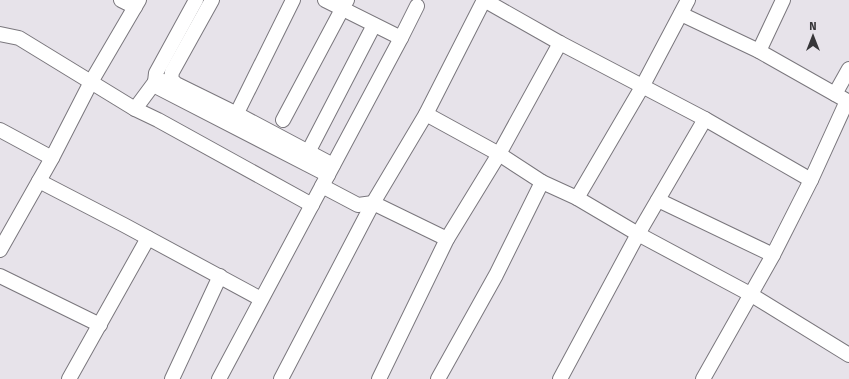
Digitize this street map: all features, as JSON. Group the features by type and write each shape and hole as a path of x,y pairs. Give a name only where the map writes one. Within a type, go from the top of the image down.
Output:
{"street":[{"path":"0,250 52,158 91,82 137,3 121,0"},
{"path":"135,109 155,82 156,73 196,0"},
{"path":"171,79 172,72 212,0"},
{"path":"234,119 293,0"},
{"path":"325,0 344,4 374,25 401,38"},
{"path":"281,379 373,203 426,114 484,0 560,44 705,119 811,180"},
{"path":"577,198 642,87 688,0"},
{"path":"759,51 783,0"},
{"path":"282,120 344,4"},
{"path":"219,379 417,6"},
{"path":"681,14 759,51 844,99"},
{"path":"305,157 374,25"},
{"path":"0,34 19,38 135,109 158,120 312,205"},
{"path":"379,379 447,239 499,154 560,44"},
{"path":"703,379 773,255 811,180 844,99 849,69"},
{"path":"155,82 171,79"},
{"path":"171,79 176,84 234,119 305,157 328,176 358,205 373,203 447,239"},
{"path":"155,82 159,88 234,119"},
{"path":"426,114 499,154 542,182 577,198 638,234 750,294 814,335 849,355"},
{"path":"560,379 638,234 705,119"},
{"path":"0,130 52,158"},
{"path":"39,181 261,299"},
{"path":"438,379 496,275 542,182"},
{"path":"658,200 773,255"},
{"path":"70,379 148,238"},
{"path":"0,276 100,325"},
{"path":"172,379 220,276"}]}
